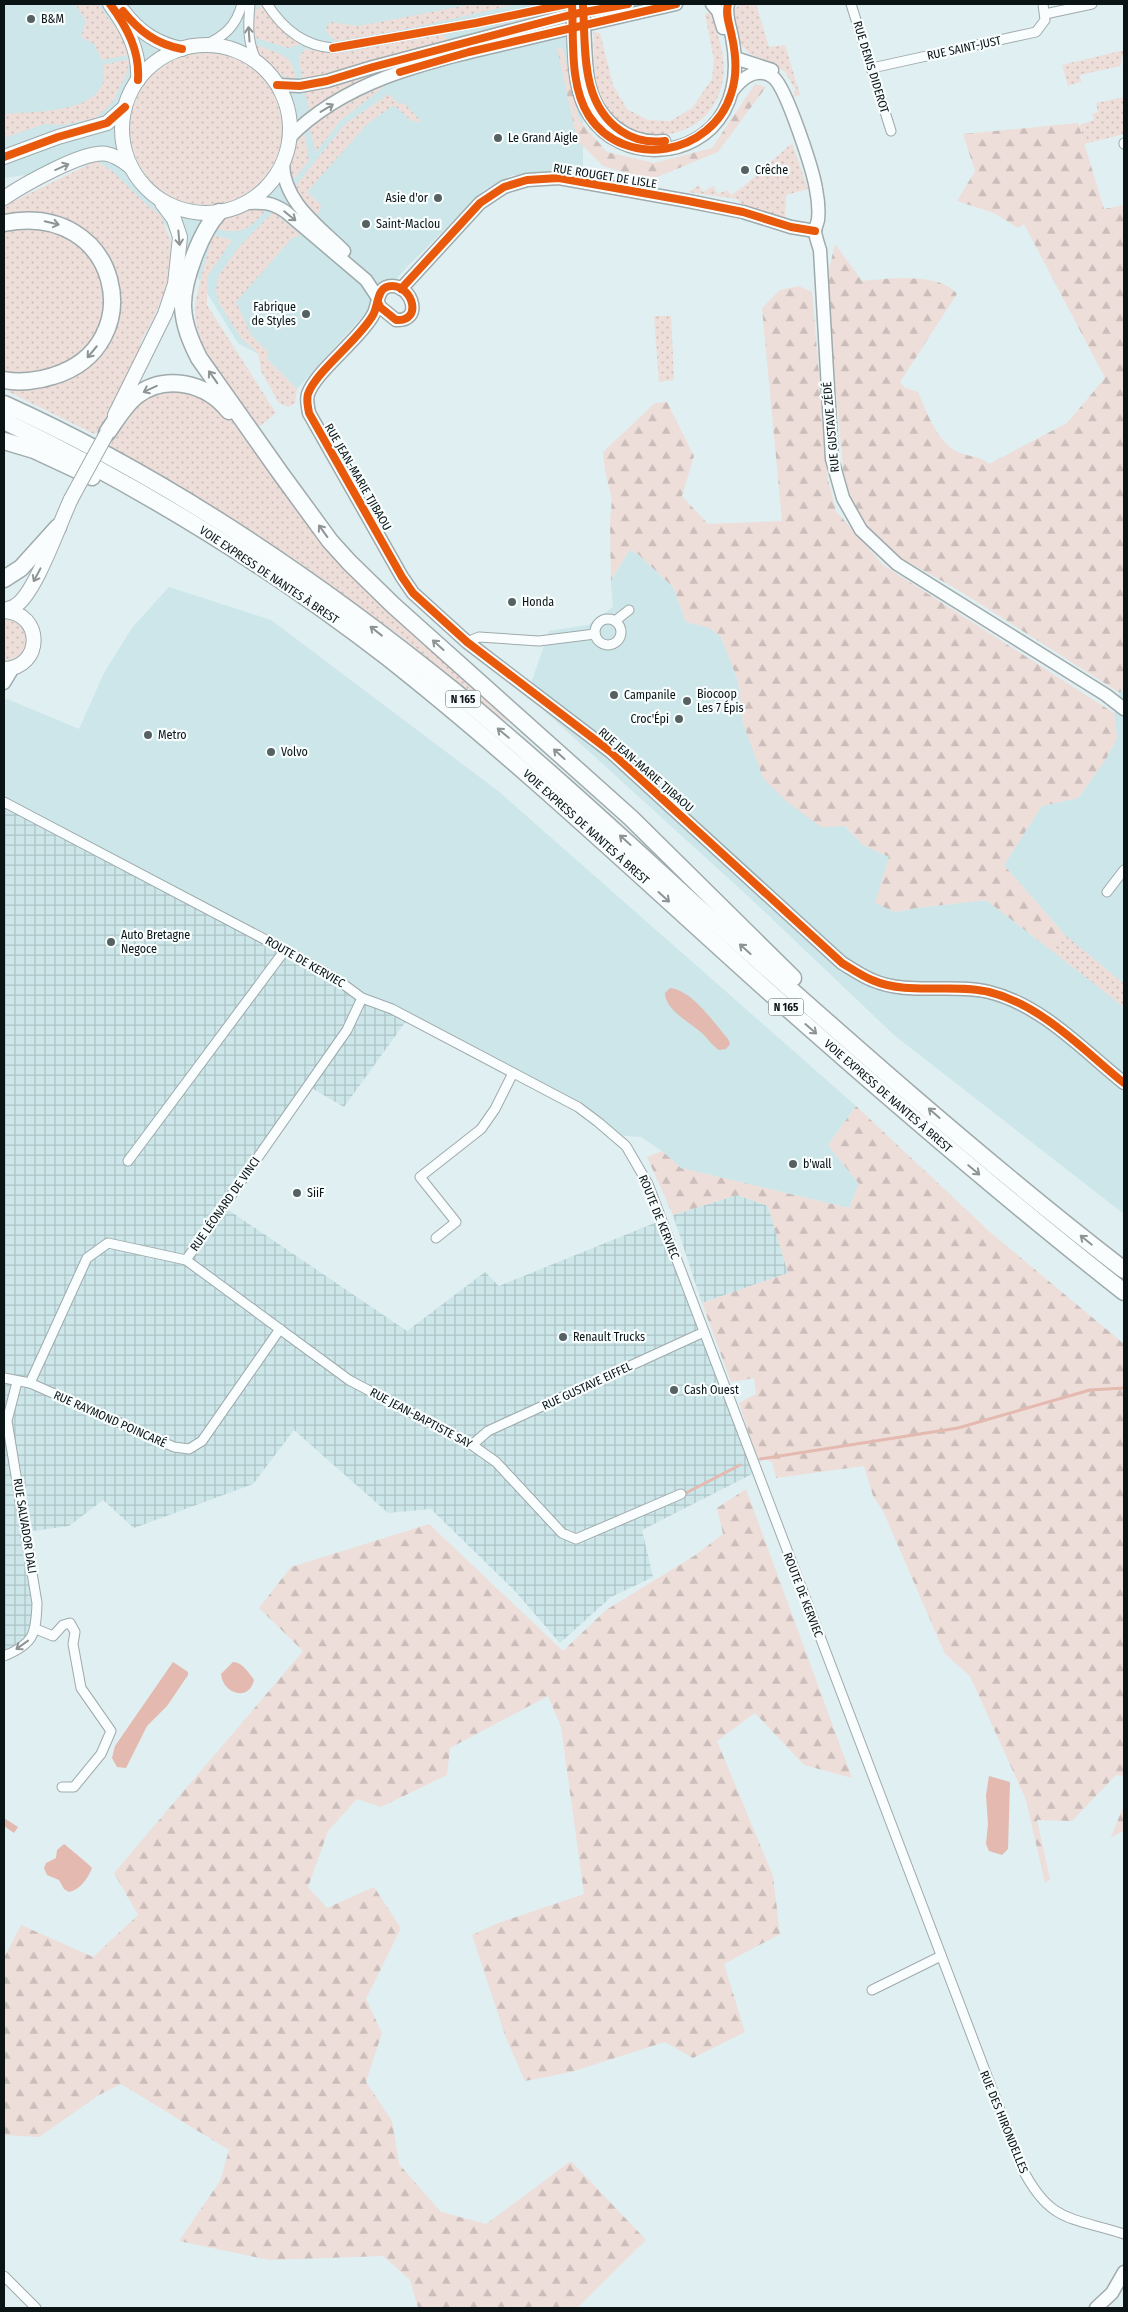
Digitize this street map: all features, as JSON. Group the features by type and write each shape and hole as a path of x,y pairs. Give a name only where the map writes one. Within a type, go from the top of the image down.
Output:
{"highway":[{"path":"219,212 205,230 190,272 183,306 187,329 199,358 330,541 371,584 631,818 858,1039 875,1061"},
{"path":"4,223 19,220 37,220 72,230 94,249 103,262 112,291 109,323 97,346 87,358 63,373 44,379 25,381 4,380"},
{"path":"107,433 127,405 142,393 157,385 183,384 197,388 225,406 281,474"},
{"name":"VOIE EXPRESS DE NANTES À BREST","path":"4,404 68,435 143,475 215,518 296,571 358,617 506,736 779,979 1040,1202 1124,1270"},
{"name":"VOIE EXPRESS DE NANTES À BREST","path":"4,421 131,486 229,546 310,600 368,643 511,760 926,1130 1124,1292"},
{"name":"N 165","path":"6,441 56,459 101,482 141,504 222,554 352,645 486,749 511,760"},
{"path":"4,579 21,568 58,528"}],"main road":[{"path":"110,4 124,25 134,46 139,69 138,80"},
{"path":"117,4 144,33 157,42 182,49"},
{"path":"4,611 16,606 39,573 71,499 107,433 120,402 165,314 174,284 180,237 174,219 143,184 132,168 124,144 123,119 125,107 138,80 150,67 165,56 182,49 205,45 232,49 258,63 277,85 285,102 289,120 289,138 283,163 264,190 246,203 219,212 206,213 186,210 168,204 156,197"},
{"path":"8,155 107,123 125,107"},
{"path":"4,198 45,175 98,153 114,156 132,168"},
{"path":"4,611 16,613 26,620 34,638 29,656 9,669"}],"street":[{"path":"205,45 227,33 235,24 242,4"},
{"path":"250,4 249,40 251,51 258,63"},
{"path":"268,4 289,31 306,43 333,48 476,23 567,4"},
{"path":"572,4 589,84 598,109 614,126 630,137 642,141 656,142 681,138 700,128 713,115 722,100 735,69"},
{"path":"583,4 578,87 589,115 611,138 640,150 672,148 695,140 718,120 732,91 735,69 728,18 719,6"},
{"path":"277,85 300,86 326,81 574,14 628,4"},
{"path":"289,138 324,109 382,78 469,52 676,4"},
{"name":"RUE DENIS DIDEROT","path":"851,4 891,131"},
{"path":"1043,4 1045,14 1092,4"},
{"name":"RUE SAINT-JUST","path":"872,68 1036,32 1041,28 1045,14"},
{"path":"735,69 764,67 780,76 788,91 796,123"},
{"path":"735,69 774,78 779,84 796,123"},
{"name":"RUE GUSTAVE ZÉDÉ","path":"796,123 816,187 818,219 815,231 820,250 832,459 843,498 861,530 897,564 1106,695 1124,709"},
{"path":"246,203 265,202 274,204 286,212 366,280 380,307 390,317 400,320 411,314 414,306 413,301 395,287 365,270 298,205 287,189 283,176 283,163"},
{"name":"RUE ROUGET DE LISLE","path":"395,287 480,203 504,187 527,180 559,178 743,212 791,227 815,231"},
{"path":"378,300 380,293 395,287"},
{"name":"RUE JEAN-MARIE TJIBAOU","path":"378,300 374,314 313,384 307,402 309,413 402,577 414,593 468,642 611,752 842,963 873,981 901,987 988,992 1019,1003 1050,1022 1124,1082"},
{"name":"RUE JEAN-MARIE TJIBAOU","path":"354,339 379,319 390,317"},
{"path":"615,621 629,610"},
{"path":"607,619 615,621 621,632 615,643 603,644 595,634 599,622 607,619"},
{"path":"468,642 480,637 539,642 595,634"},
{"path":"4,683 9,669"},
{"name":"ROUTE DE KERVIEC","path":"4,802 285,950 336,978 362,998 392,1009 578,1107 626,1146 648,1184 941,1956"},
{"path":"1107,892 1124,870"},
{"path":"128,1161 285,950"},
{"name":"RUE LÉONARD DE VINCI","path":"30,1383 87,1258 108,1243 186,1260 347,1030 362,998"},
{"path":"436,1238 456,1222 420,1177 481,1129 495,1110 513,1073"},
{"name":"RUE JEAN-BAPTISTE SAY","path":"186,1260 349,1380 472,1444 496,1462 562,1534 576,1540 682,1494"},
{"name":"RUE RAYMOND POINCARÉ","path":"30,1383 174,1447 189,1449 202,1441 280,1329"},
{"name":"RUE GUSTAVE EIFFEL","path":"472,1444 488,1431 704,1332"},
{"path":"4,1378 30,1383"},
{"name":"RUE SALVADOR DALI","path":"17,1382 7,1420 37,1603 36,1629"},
{"path":"4,1656 28,1642 36,1629 53,1636 63,1625 70,1623 75,1632 73,1644 81,1688 111,1731 101,1754 74,1787 62,1787"},
{"path":"872,1990 941,1956"},
{"name":"RUE DES HIRONDELLES","path":"941,1956 1001,2116 1030,2186 1039,2199 1055,2212 1076,2221 1124,2234"},
{"path":"1096,2308 1112,2293 1124,2275"},
{"path":"4,2276 36,2308"}],"shaded area":[{"path":"4,4 572,4 583,104 583,176 512,175 484,190 406,268 297,389 266,358 238,343 166,226 102,164 4,178"},
{"path":"629,550 638,554 673,587 686,622 710,628 721,637 738,681 743,723 863,845 889,857 895,912 986,900 1052,951 1065,935 1004,865 1042,806 1078,798 1106,759 1117,738 1114,713 1120,693 1124,688 1124,1214 894,1035 749,897 527,695 549,631 588,625 613,607 611,581"},
{"path":"169,587 271,620 498,791 856,1106 828,1145 859,1184 849,1208 681,1168 662,1151 641,1137 614,1135 598,1122 4,802 4,701 7,699 79,729 104,673 132,628"},
{"path":"4,802 285,950 362,998 409,1017 344,1107 308,1086 224,1207 407,1331 485,1272 499,1286 662,1220 756,1472 642,1530 653,1577 611,1597 560,1643 515,1591 431,1509 388,1513 294,1430 253,1484 134,1528 103,1500 69,1526 26,1532 36,1629 4,1656"},
{"path":"670,988 686,995 702,1008 728,1039 730,1044 726,1049 719,1050 702,1033 679,1016 666,999 665,993"},
{"path":"737,1195 768,1206 788,1273 702,1303 673,1215"},
{"path":"173,1662 188,1672 188,1675 167,1706 147,1726 126,1768 117,1767 112,1758 115,1746"},
{"path":"233,1662 236,1662 248,1671 254,1680 251,1687 242,1693 236,1693 231,1690 223,1681 221,1674"},
{"path":"989,1776 1010,1782 1008,1849 1002,1855 989,1851 986,1844 988,1824 986,1795"},
{"path":"4,1818 18,1827 14,1833 4,1826"},
{"path":"64,1844 92,1868 83,1883 77,1889 69,1892 64,1889 59,1880 47,1875 44,1868 46,1863 56,1858 57,1850"}],"green space":[{"path":"75,4 98,4 120,34 129,55 102,60 94,44 81,37 86,21"},
{"path":"262,4 283,31 301,44 288,48 252,37 255,11"},
{"path":"473,4 518,4 416,27 339,41 332,38 326,31 327,25 331,22 358,26"},
{"path":"740,4 756,4 769,47 785,45 800,95 793,97 795,89 785,72 770,62 750,54 741,45 732,12"},
{"path":"710,12 721,45 724,71 720,91 709,112 692,126 669,134 648,134 625,127 611,114 599,93 595,72 593,32 600,33 613,85 627,109 648,120 670,121 692,108 712,79 714,60 705,14"},
{"path":"444,33 446,40 342,73 302,80 299,57 305,49 342,53"},
{"path":"254,44 276,52 288,59 295,71 296,80 283,76 265,62"},
{"path":"557,48 563,49 579,120 607,152 654,163 712,148 755,84 766,87 718,152 650,180 603,166 577,140"},
{"path":"1124,50 1120,66 1080,75 1081,82 1068,86 1062,65"},
{"path":"206,53 235,59 260,75 276,100 282,129 276,158 260,183 235,199 206,205 177,199 152,183 136,158 130,129 136,100 152,75 177,59"},
{"path":"130,59 126,75 112,103 96,118 62,125 44,124 4,138 4,114 51,110 84,102 96,93 103,81 103,65"},
{"path":"363,78 363,80 309,111 305,91"},
{"path":"386,85 340,121 316,152 309,126 353,100"},
{"path":"389,94 399,104 404,103 422,122 411,121 394,105 368,123 307,192 321,205 318,215 306,205 294,188 345,124"},
{"path":"1124,97 1124,134 1084,144 1079,125 1094,120 1092,114 1098,112 1096,103"},
{"path":"1078,123 1104,209 1124,205 1124,688 1120,693 955,588 902,559 866,528 845,490 826,282 835,244 862,281 912,278 938,282 949,287 957,294 900,382 905,388 918,392 939,435 960,453 983,459 989,464 1067,423 1105,378 1024,224 1018,228 994,213 957,201 975,171 963,134"},
{"path":"304,132 309,161 289,184 288,171 291,156"},
{"path":"792,143 808,189 786,195 785,219 741,205 738,199 688,192 699,185 703,192 713,186 718,194 727,190 731,195 743,187"},
{"path":"96,161 111,170 161,216 171,242 167,287 141,341 138,360 97,433 94,434 9,392 10,387 43,385 80,373 111,338 119,301 112,267 96,240 69,221 37,213 4,215 4,206"},
{"path":"254,207 267,209 244,229 232,231 214,229 221,220"},
{"path":"273,212 301,235 291,239 236,302 251,335 269,353 266,358 297,389 295,403 289,407 279,403 261,371 258,353 241,338 219,303 216,290 219,275 238,248"},
{"path":"44,228 72,242 89,258 100,281 102,294 101,320 86,350 64,365 34,373 4,372 4,231"},
{"path":"212,235 232,240 207,277 207,305 276,413 259,427 217,371 201,339 196,323 196,299"},
{"path":"799,286 812,292 828,480 836,511 883,565 1114,713 1117,738 1106,759 1078,798 1042,806 1004,865 1065,935 1052,951 986,900 895,912 875,903 889,857 863,845 845,826 821,827 786,801 763,778 743,723 738,681 721,637 710,628 686,622 673,587 638,554 629,550 611,581 610,522 612,500 605,471 603,452 655,403 667,402 694,456 682,496 708,524 782,521 762,308 780,290"},
{"path":"654,316 671,316 674,380 659,382"},
{"path":"178,389 207,401 231,420 333,557 413,633 510,717 507,722 404,639 300,563 109,445 129,414 143,400 164,391"},
{"path":"4,619 17,623 26,638 23,650 19,656 4,662"},
{"path":"1065,935 1124,984 1124,1007 1052,951"},
{"path":"856,1106 990,1232 1124,1344 1124,1776 1116,1775 1072,1821 1037,1820 1050,1879 1045,1883 1026,1800 970,1676 945,1654 883,1511 873,1496 864,1466 776,1478 772,1462 756,1456 739,1403 756,1394 754,1378 731,1382 702,1303 788,1273 768,1206 737,1195 673,1215 647,1157 662,1151 681,1168 849,1208 859,1184 828,1145"},
{"path":"746,1489 852,1778 804,1765 755,1713 717,1741 773,1876 780,1934 724,1964 745,2032 693,2058 665,2042 571,2072 525,2081 506,2038 472,1935 498,1923 584,1894 561,1727 548,1696 450,1748 447,1775 381,1807 357,1799 328,1831 308,1887 327,1908 374,1887 401,1928 366,1999 382,2033 366,2082 392,2121 399,2164 441,2212 486,2224 571,2161 646,2240 577,2308 418,2308 410,2280 383,2256 269,2260 179,2241 220,2181 229,2150 121,2084 99,2095 39,2137 4,2135 4,1958 21,1925 93,1957 138,1915 114,1873 303,1651 259,1608 291,1567 429,1524 563,1651 606,1610 694,1556 723,1534 717,1508"},
{"path":"1124,1805 1124,1830 1111,1838 1111,1837"}],"waterway":[{"path":"760,1459 958,1428 1090,1390 1124,1388"},
{"path":"682,1495 740,1465"}],"cycle path":[{"path":"110,4 122,22 135,49 138,80"},
{"path":"333,48 476,23 567,4"},
{"path":"572,4 575,76 578,90 589,116 605,133 624,144 645,149 666,148 687,142 706,131 721,115 731,94 735,73 734,51 727,16 728,4"},
{"path":"277,85 300,86 327,81 574,14 628,4"},
{"path":"400,72 469,52 676,4"},
{"path":"583,6 588,74 598,106 608,119 631,137 653,142 665,141"},
{"path":"123,11 135,25 149,36 164,44 182,49"},
{"path":"4,157 58,137 107,123 125,107"},
{"path":"401,289 480,203 504,187 527,180 559,178 743,212 791,227 815,231"},
{"path":"378,302 380,307 396,320 410,316 412,310 410,297 399,288 392,286 383,289 379,297 375,311 367,325 320,375 308,394 307,404 309,413 402,577 413,593 467,642 611,752 842,963 868,978 886,985 975,990 1008,998 1027,1007 1061,1030 1124,1083"}],"place":[{"name":"B&M","path":"31,19"},
{"name":"Le Grand Aigle","path":"498,138"},
{"name":"Crêche","path":"745,170"},
{"name":"Asie d'or","path":"438,198"},
{"name":"Saint-Maclou","path":"366,224"},
{"name":"Fabrique de Styles","path":"306,314"},
{"name":"Honda","path":"512,602"},
{"name":"Campanile","path":"614,695"},
{"name":"Biocoop Les 7 Épis","path":"687,701"},
{"name":"Croc'Épi","path":"679,719"},
{"name":"Metro","path":"148,735"},
{"name":"Volvo","path":"271,752"},
{"name":"Auto Bretagne Negoce","path":"111,942"},
{"name":"b'wall","path":"793,1164"},
{"name":"SiiF","path":"297,1193"},
{"name":"Renault Trucks","path":"563,1337"},
{"name":"Cash Ouest","path":"674,1390"}]}
